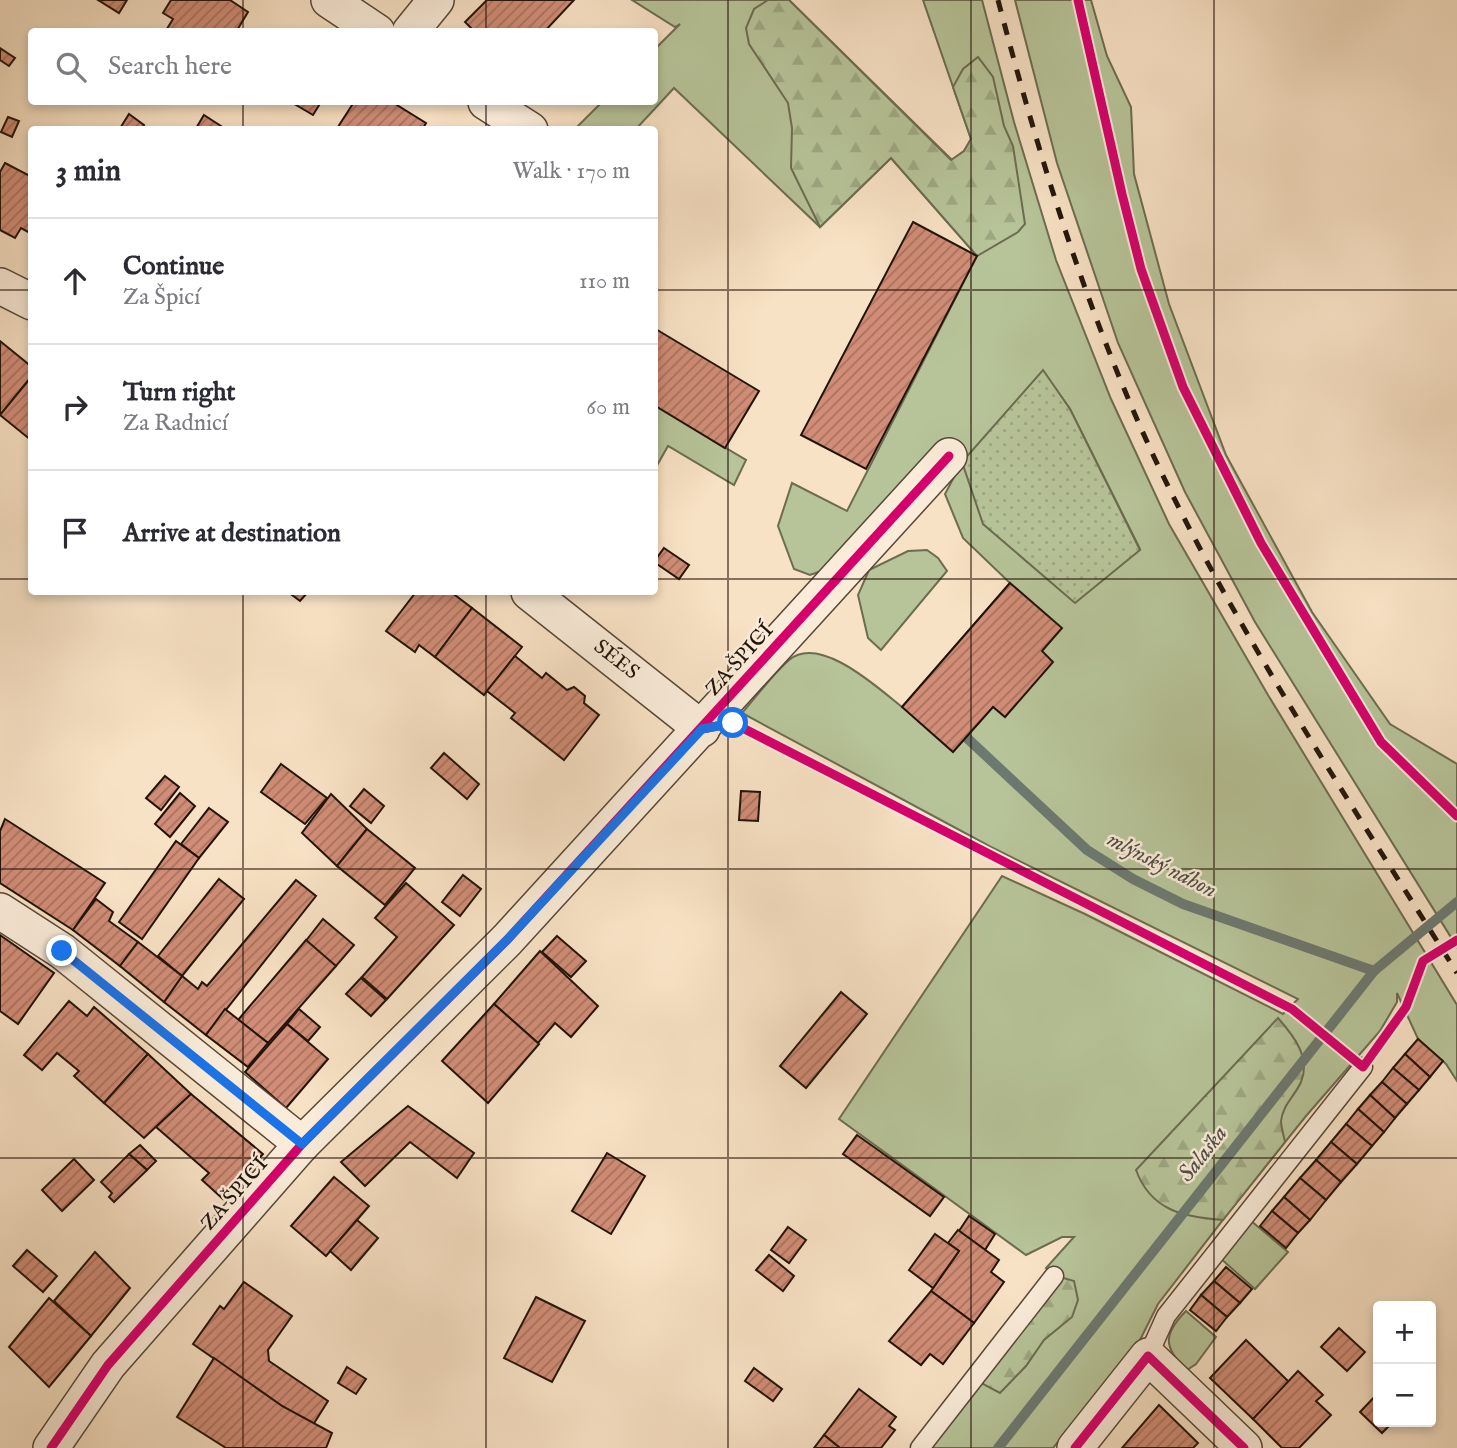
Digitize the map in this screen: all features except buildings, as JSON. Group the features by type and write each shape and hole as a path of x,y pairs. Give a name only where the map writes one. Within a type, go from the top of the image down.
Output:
{"street":[{"path":"329,0 371,28"},
{"path":"413,28 436,0"},
{"path":"491,105 524,126"},
{"path":"0,286 28,300"},
{"name":"ZA ŠPICÍ","path":"51,1448 108,1364 302,1144 507,940 949,456"},
{"name":"SÉES","path":"533,595 702,729"},
{"path":"0,911 62,951 302,1144"},
{"path":"1075,1448 1148,1356 1244,1448"}],"lane":[{"path":"1148,1356 1166,1316 1363,1067"},
{"path":"920,1448 1054,1276"}],"green space":[{"path":"632,0 789,0 952,160 964,151 971,139 923,0 982,0 1014,122 1056,260 1111,399 1169,524 1268,695 1457,1005 1457,1081 1446,1064 1418,1039 1397,993 1397,1002 1380,1031 1306,1116 1229,1212 1158,1304 1134,1352 1053,1448 931,1448 1036,1311 1059,1277 1046,1268 1074,1237 1062,1237 1026,1255 839,1119 1002,876 1085,914 1283,1014 1298,999 991,847 742,713 789,660 802,654 832,658 864,677 902,707 1010,583 963,538 945,494 962,462 827,569 810,575 794,569 778,526 792,483 847,511 977,256 891,158 820,227 674,88 639,126 578,126 599,105 658,105 658,46 680,24 675,27","holes":["1043,371 1070,409 1140,549 1075,602 983,524"]},
{"path":"768,0 789,0 951,160 964,151 971,139 953,87 963,69 978,57 993,77 1004,126 1013,146 1025,224 1018,232 977,256 891,158 820,227 791,168 792,128 788,103 749,44 746,28 754,9"},
{"path":"1015,0 1091,0 1107,56 1131,107 1134,174 1169,304 1226,455 1312,612 1390,724 1457,764 1457,947 1255,622 1185,492 1118,343 1057,163"},
{"path":"1043,370 1070,409 1140,550 1075,603 983,524 962,462"},
{"path":"658,408 746,460 734,485 668,446 658,464"},
{"path":"927,550 938,558 947,571 881,650 868,638 858,595 869,570 908,551"},
{"path":"1278,1018 1295,1040 1304,1064 1301,1082 1282,1115 1285,1142 1223,1220 1182,1214 1160,1203 1142,1184 1136,1170"},
{"path":"1250,1220 1288,1252 1255,1289 1220,1258"},
{"path":"1060,1277 1074,1281 1078,1300 1072,1317 1044,1340 1026,1366 1000,1393 981,1383"},
{"path":"1186,1311 1216,1337 1196,1364 1187,1370 1173,1355 1169,1341 1173,1327"}],"waterway":[{"name":"mlýnský náhon","path":"967,738 1087,850 1133,879 1183,904 1374,971"},
{"name":"Salaška","path":"998,1448 1374,971 1457,902"}],"railway":[{"path":"998,0 1030,117 1066,232 1107,346 1154,457 1259,654 1457,973"}],"cycle path":[{"path":"1078,0 1141,269 1183,387 1261,543 1381,742 1457,816"},
{"path":"51,1448 108,1365 302,1144 507,940 949,456"},
{"path":"702,729 733,723 1292,1009 1363,1067 1406,1007 1423,961 1457,940"},
{"path":"1075,1448 1148,1356 1244,1448"}],"route":[{"path":"62,951 302,1144 507,940 702,729 733,723"}]}
